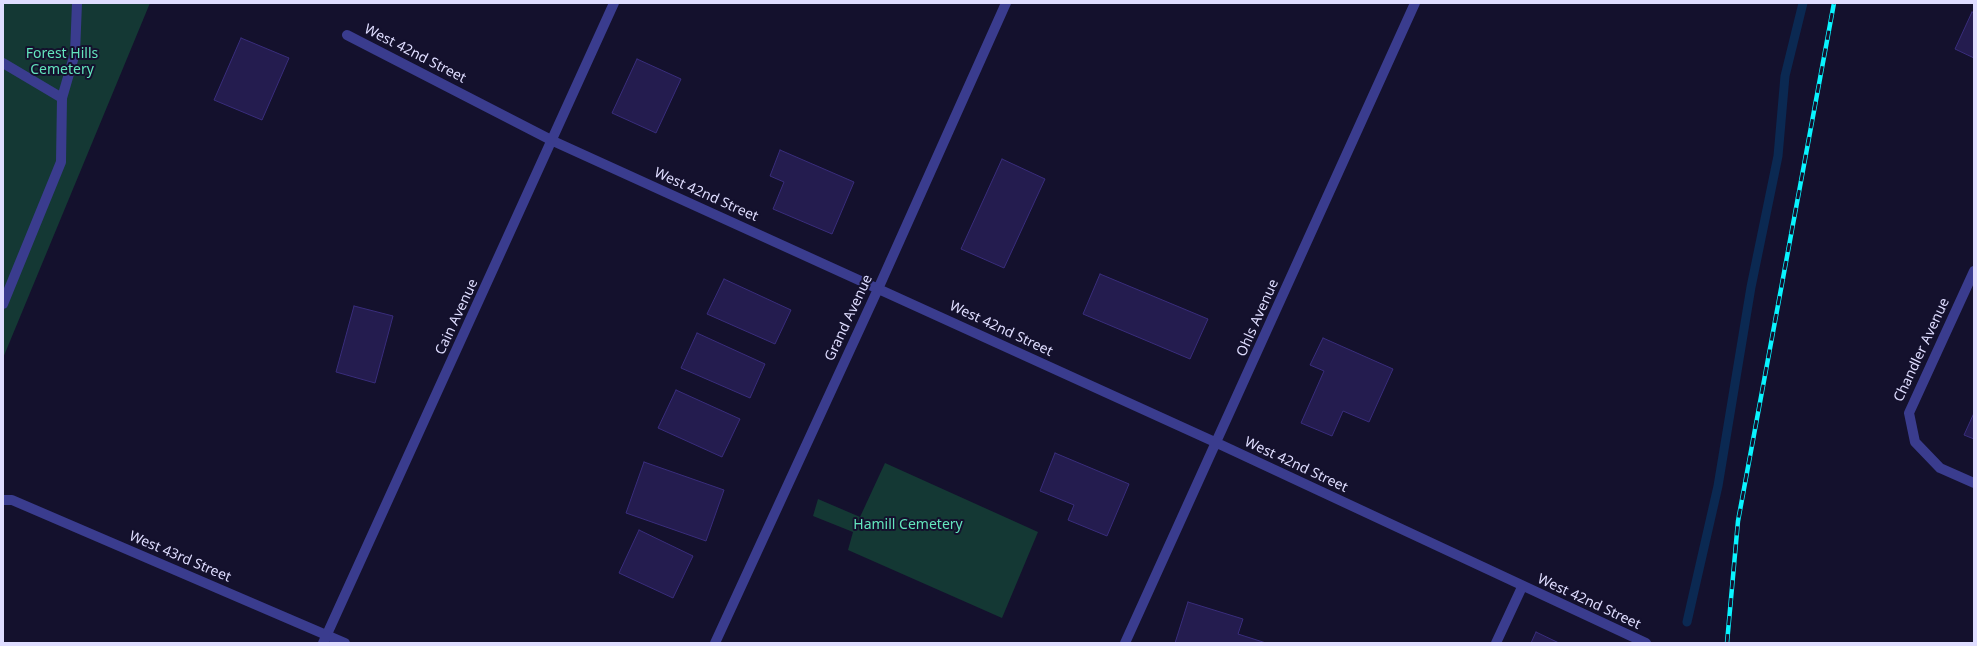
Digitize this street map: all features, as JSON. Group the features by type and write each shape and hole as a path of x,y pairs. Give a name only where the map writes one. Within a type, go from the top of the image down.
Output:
{"street":[{"path":"3,304 61,162 62,98 75,53 76,3"},
{"name":"Cain Avenue","path":"325,639 614,3"},
{"name":"Grand Avenue","path":"715,643 878,289 1006,3"},
{"name":"Ohls Avenue","path":"1125,643 1217,443 1415,3"},
{"name":"West 42nd Street","path":"347,35 552,141 1217,443 1522,587 1646,643"},
{"path":"3,63 62,98"},
{"name":"Chandler Avenue","path":"1974,271 1909,413 1915,442 1940,468 1974,483"},
{"name":"West 43rd Street","path":"3,500 12,500 325,639 345,643"},
{"path":"1496,643 1522,587"}],"green space":[{"name":"Forest Hills Cemetery","path":"3,3 150,3 3,358"},
{"name":"Hamill Cemetery","path":"885,463 1038,532 1002,618 848,550 853,532 813,516 818,499 860,517"}],"building":[{"path":"1972,12 1974,13 1974,58 1955,49"},
{"path":"241,38 289,58 262,120 214,100"},
{"path":"637,59 681,79 656,133 612,113"},
{"path":"780,150 854,182 832,234 773,209 784,182 770,176"},
{"path":"1002,159 1045,179 1004,268 961,249"},
{"path":"1100,274 1208,319 1190,359 1083,314"},
{"path":"724,279 791,310 775,344 707,314"},
{"path":"354,306 393,316 375,383 336,372"},
{"path":"697,333 765,364 750,398 681,368"},
{"path":"1323,338 1393,369 1369,422 1343,411 1332,436 1301,423 1324,371 1310,365"},
{"path":"676,390 740,419 722,457 658,428"},
{"path":"1974,413 1974,439 1964,435"},
{"path":"1055,453 1129,484 1107,536 1068,520 1074,505 1040,491"},
{"path":"644,462 724,490 706,541 626,513"},
{"path":"639,530 693,556 673,598 619,573"},
{"path":"1188,602 1243,619 1238,634 1266,643 1175,643"},
{"path":"1536,632 1559,643 1531,643"}],"waterway":[{"path":"1687,622 1718,486 1751,287 1778,156 1785,76 1803,3"}],"railway":[{"path":"1727,643 1738,521 1834,3"}]}
